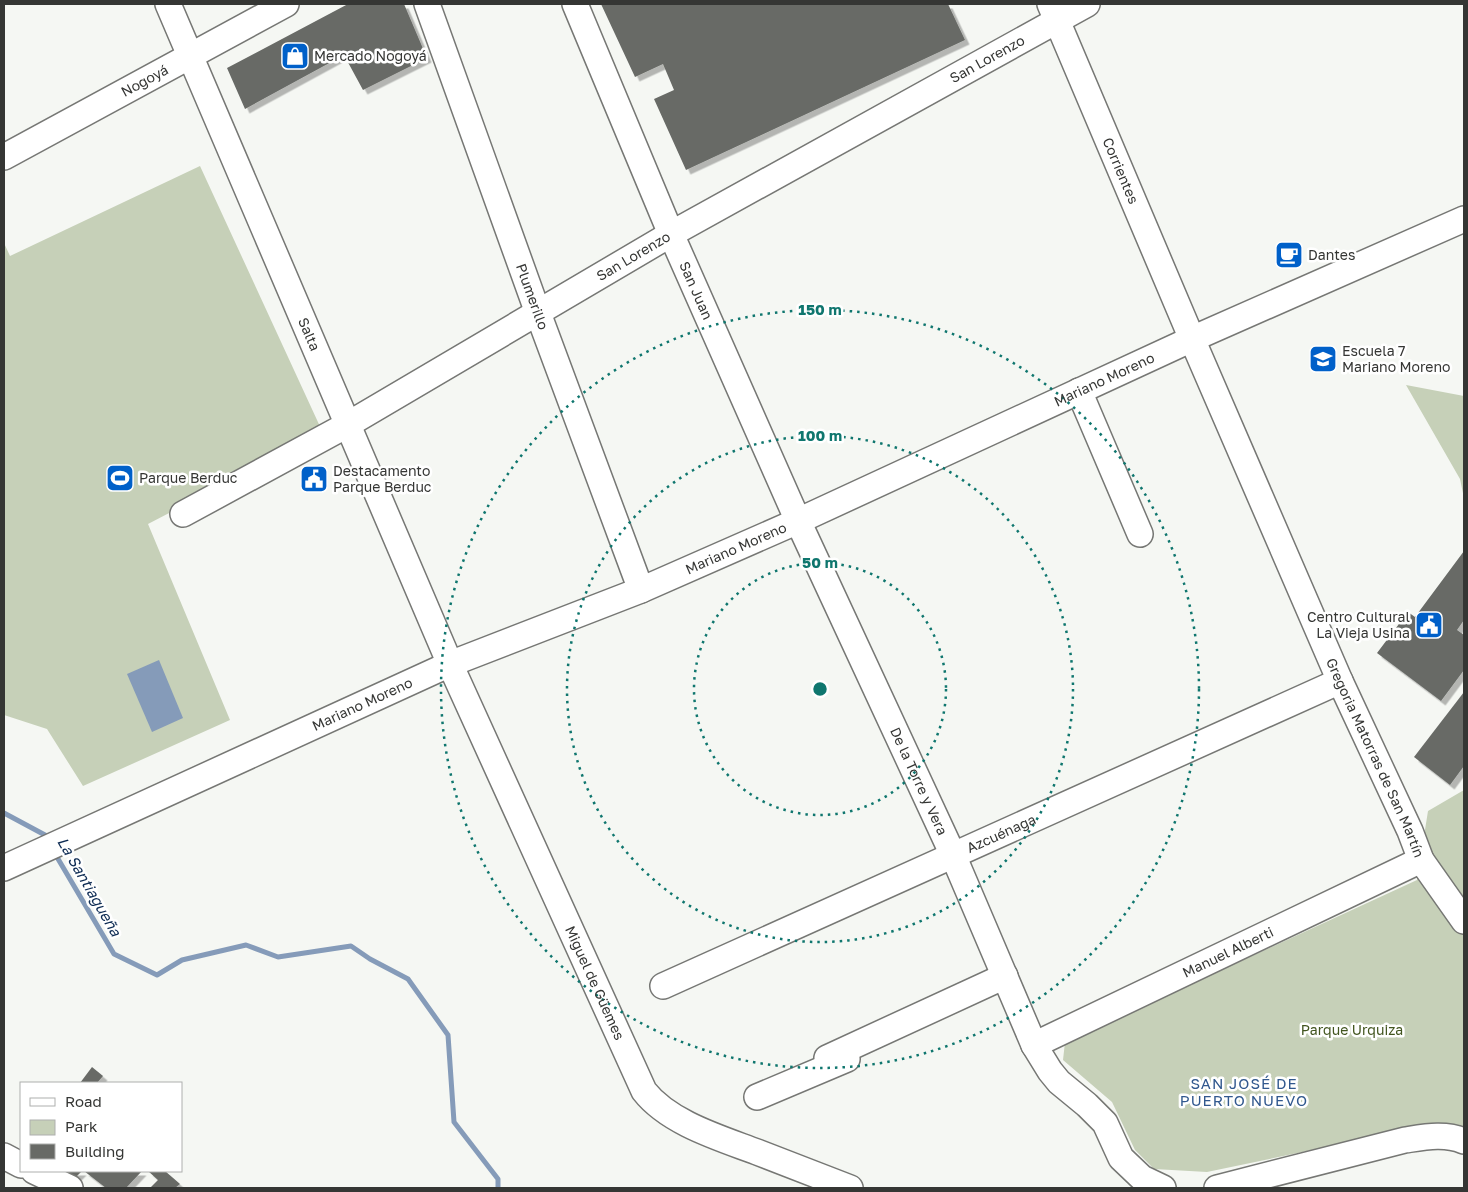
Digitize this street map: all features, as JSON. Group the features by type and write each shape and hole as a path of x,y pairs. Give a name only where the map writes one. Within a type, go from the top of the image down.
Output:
{"street":[{"name":"Salta","path":"168,4 450,664"},
{"name":"Nogoyá","path":"4,157 286,4"},
{"name":"Plumerillo","path":"427,4 641,590"},
{"name":"San Juan","path":"575,4 671,234 798,521"},
{"name":"San Lorenzo","path":"183,514 347,425 1053,12 1087,4"},
{"name":"Corrientes","path":"1053,12 1192,339"},
{"name":"Mariano Moreno","path":"4,868 450,664 641,590 798,521 1192,339 1464,219"},
{"name":"Gregoria Matorras de San Martín","path":"1192,339 1340,681 1410,831 1421,860 1464,921"},
{"path":"1079,391 1140,534"},
{"name":"De la Torre y Vera","path":"798,521 953,855 1034,1045 1059,1082 1105,1123 1121,1158 1142,1178 1163,1188"},
{"name":"Miguel de Güemes","path":"450,664 644,1091 652,1102 666,1112 707,1133 850,1188"},
{"name":"Azcuénaga","path":"663,986 1340,681"},
{"name":"Manuel Alberti","path":"1034,1045 1421,860"},
{"path":"827,1058 1005,976"},
{"path":"757,1097 855,1056 883,1032"},
{"path":"1217,1188 1405,1140 1428,1136 1448,1137 1464,1141"},
{"path":"4,1156 20,1164"},
{"path":"36,1172 70,1188"}],"green space":[{"name":"Parque Berduc","path":"200,166 323,433 148,524 230,720 83,786 47,729 4,715 4,243 10,256"},
{"path":"1406,385 1464,396 1464,498 1460,479"},
{"name":"Parque Urquiza","path":"1464,790 1464,1130 1413,1129 1207,1172 1154,1169 1135,1150 1112,1102 1063,1060 1065,1042 1417,880 1428,811"}],"water":[{"path":"159,660 183,718 152,732 127,674"}],"building":[{"name":"Mercado Nogoyá","path":"348,4 404,4 427,58 363,90 344,55 245,109 227,68"},
{"path":"601,4 948,4 965,40 686,170 654,99 674,90 663,64 635,77"},
{"name":"Centro Cultural La Vieja Usina","path":"1464,551 1464,620 1457,630 1464,635 1464,670 1441,701 1377,653 1408,612 1415,617"},
{"path":"1464,692 1464,766 1450,785 1414,757"},
{"path":"92,1067 103,1076 98,1082 81,1082"},
{"path":"67,1172 81,1172 75,1178"},
{"path":"85,1172 141,1172 126,1188 106,1188"},
{"path":"149,1172 166,1172 180,1184 175,1188 150,1188 158,1180"}],"waterway":[{"name":"La Santiagueña","path":"4,813 45,835 47,840"},
{"name":"La Santiagueña","path":"54,852 114,954 157,975 182,960 246,945 278,957 351,946 370,959 408,979 448,1035 454,1122 498,1179 498,1188"}],"place":[{"name":"Mercado Nogoyá","path":"295,56"},
{"name":"Dantes","path":"1289,255"},
{"name":"Escuela 7 Mariano Moreno","path":"1323,359"},
{"name":"Parque Berduc","path":"120,478"},
{"name":"Destacamento Parque Berduc","path":"314,479"},
{"name":"Centro Cultural La Vieja Usina","path":"1429,625"}],"district":[{"name":"SAN JOSÉ DE PUERTO NUEVO","path":"1244,1092"}]}
